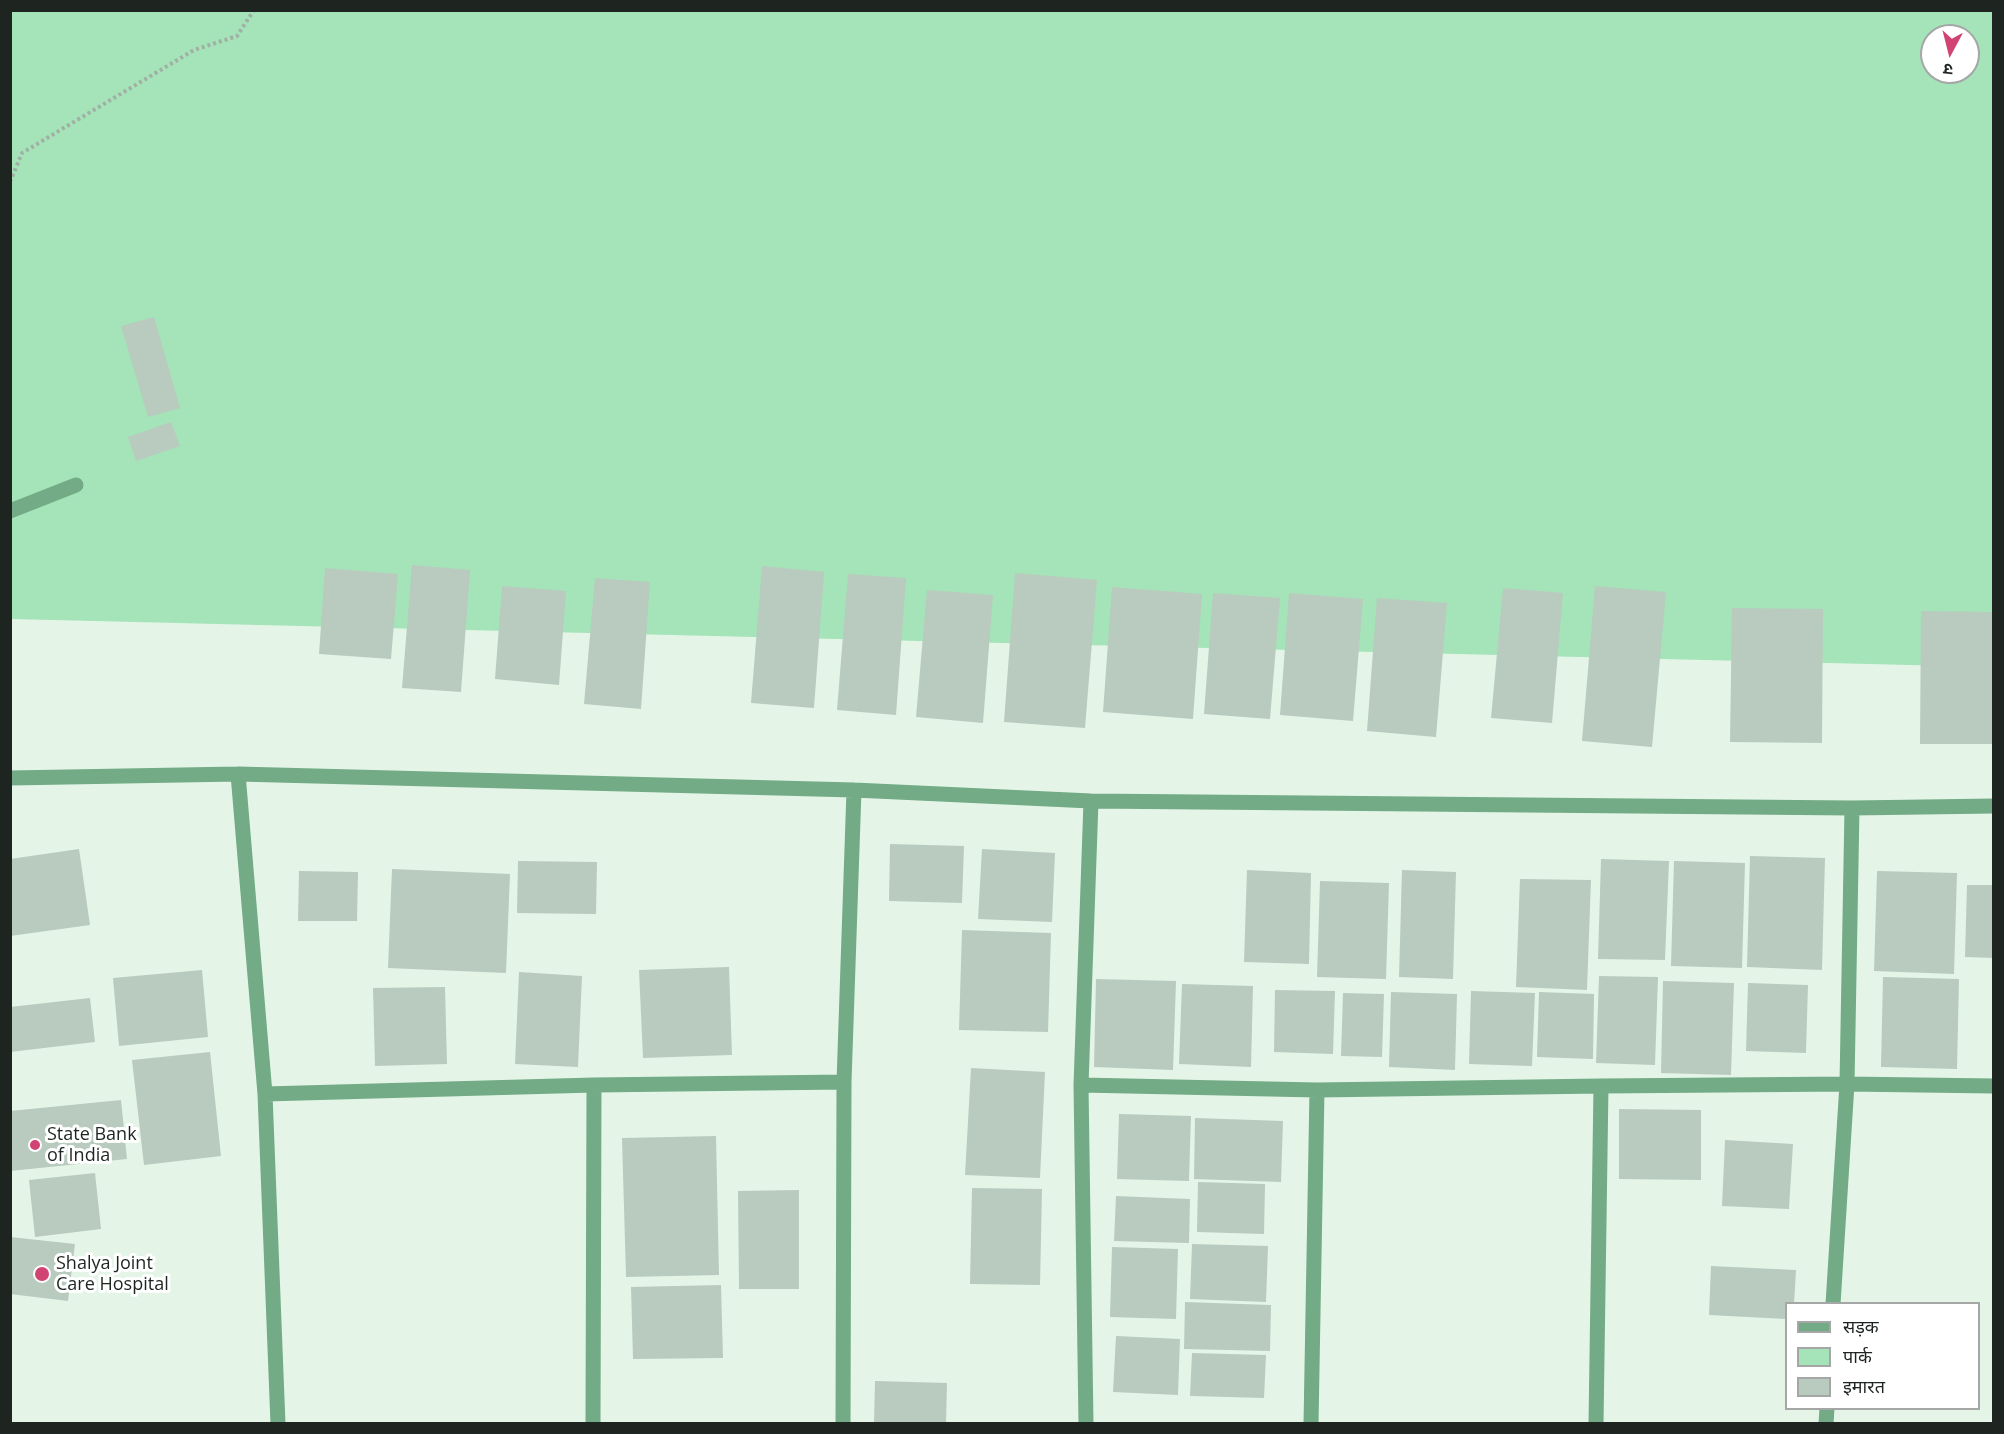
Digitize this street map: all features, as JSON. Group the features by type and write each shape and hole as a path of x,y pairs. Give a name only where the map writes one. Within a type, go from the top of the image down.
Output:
{"street":[{"path":"10,511 76,485"},
{"path":"10,778 238,774 854,790 1091,801 1851,808 1994,806"},
{"path":"238,774 265,1095 278,1424"},
{"path":"843,1424 844,1082 854,790"},
{"path":"1086,1424 1082,1085 1091,801"},
{"path":"1833,1302 1847,1084 1851,808"},
{"path":"265,1095 594,1085 844,1082"},
{"path":"1082,1085 1317,1090 1847,1084 1994,1086"},
{"path":"593,1424 594,1085"},
{"path":"1596,1424 1601,1086"},
{"path":"1311,1424 1317,1090"}],"path":[{"path":"10,182 22,153 195,50 237,36 254,10"}],"green space":[{"path":"11,11 1993,11 1993,667 11,619"}],"building":[{"path":"154,317 180,408 148,417 121,326"},
{"path":"171,422 180,446 136,461 128,437"},
{"path":"412,565 470,570 461,692 402,688"},
{"path":"762,566 824,572 814,708 751,703"},
{"path":"325,568 398,574 391,659 319,654"},
{"path":"1015,573 1097,580 1085,728 1004,722"},
{"path":"848,574 906,578 896,715 837,710"},
{"path":"595,578 650,582 641,709 584,704"},
{"path":"502,586 566,591 559,685 495,679"},
{"path":"1595,586 1666,592 1652,747 1582,741"},
{"path":"1112,587 1202,594 1193,719 1103,712"},
{"path":"1503,588 1563,593 1552,723 1491,718"},
{"path":"927,590 993,595 983,723 916,717"},
{"path":"1213,593 1280,598 1270,719 1204,714"},
{"path":"1289,593 1363,599 1353,721 1280,715"},
{"path":"1377,598 1447,603 1436,737 1367,731"},
{"path":"1732,608 1823,609 1822,743 1730,742"},
{"path":"1921,611 1994,612 1994,744 1920,744"},
{"path":"890,844 964,846 962,903 889,901"},
{"path":"79,849 90,925 10,936 10,859"},
{"path":"982,849 1055,853 1052,922 978,919"},
{"path":"1750,856 1825,858 1822,970 1747,967"},
{"path":"1601,859 1669,861 1665,960 1598,959"},
{"path":"518,861 597,862 596,914 517,913"},
{"path":"1674,861 1745,863 1742,968 1671,966"},
{"path":"392,869 510,874 506,973 388,968"},
{"path":"1247,870 1311,873 1309,964 1244,962"},
{"path":"1402,870 1456,872 1453,979 1399,977"},
{"path":"299,871 358,872 357,921 298,921"},
{"path":"1877,871 1957,873 1954,974 1874,971"},
{"path":"1520,879 1591,880 1587,990 1516,987"},
{"path":"1320,881 1389,883 1386,979 1317,977"},
{"path":"1967,885 1994,885 1994,958 1965,957"},
{"path":"962,930 1051,933 1048,1032 959,1030"},
{"path":"729,967 732,1055 643,1058 639,970"},
{"path":"202,970 208,1037 119,1046 113,978"},
{"path":"519,972 582,976 578,1067 515,1064"},
{"path":"1599,976 1658,977 1655,1065 1596,1063"},
{"path":"1883,977 1959,979 1957,1069 1881,1067"},
{"path":"1096,979 1176,981 1173,1070 1094,1067"},
{"path":"1663,981 1734,983 1731,1075 1661,1073"},
{"path":"1748,983 1808,985 1806,1053 1746,1051"},
{"path":"1182,984 1253,986 1251,1067 1179,1064"},
{"path":"445,987 447,1064 375,1066 373,988"},
{"path":"1275,990 1335,991 1333,1054 1274,1052"},
{"path":"1471,991 1535,993 1532,1066 1469,1064"},
{"path":"1391,992 1457,994 1455,1070 1389,1067"},
{"path":"1539,992 1594,994 1593,1059 1537,1057"},
{"path":"1343,993 1384,994 1382,1057 1341,1056"},
{"path":"90,998 95,1042 10,1052 10,1007"},
{"path":"210,1052 221,1156 144,1165 132,1060"},
{"path":"971,1068 1045,1072 1040,1178 965,1175"},
{"path":"121,1100 127,1159 10,1171 10,1111"},
{"path":"1619,1109 1701,1110 1701,1180 1619,1179"},
{"path":"1119,1114 1191,1116 1189,1181 1117,1179"},
{"path":"1195,1118 1283,1121 1281,1182 1194,1179"},
{"path":"716,1136 719,1275 626,1277 622,1138"},
{"path":"1725,1140 1793,1144 1789,1209 1722,1206"},
{"path":"95,1173 101,1229 35,1237 29,1180"},
{"path":"1198,1182 1265,1184 1264,1234 1197,1232"},
{"path":"972,1188 1042,1189 1040,1285 970,1284"},
{"path":"799,1190 799,1289 739,1289 738,1191"},
{"path":"1116,1196 1190,1199 1189,1243 1114,1241"},
{"path":"10,1237 75,1244 68,1301 10,1294"},
{"path":"1192,1244 1268,1246 1266,1302 1190,1299"},
{"path":"1112,1247 1178,1249 1176,1319 1110,1317"},
{"path":"1711,1266 1796,1270 1794,1302 1785,1302 1785,1319 1709,1315"},
{"path":"721,1285 723,1358 633,1359 631,1287"},
{"path":"1185,1302 1271,1305 1270,1351 1184,1349"},
{"path":"1116,1336 1180,1339 1178,1395 1113,1392"},
{"path":"1192,1353 1266,1355 1264,1398 1190,1396"},
{"path":"875,1381 947,1383 946,1424 874,1424"}],"place":[{"name":"State Bank of India","path":"35,1145"},
{"name":"Shalya Joint Care Hospital","path":"42,1274"}]}
